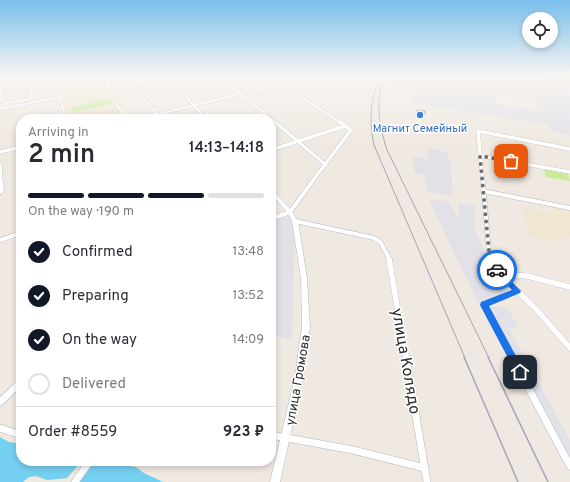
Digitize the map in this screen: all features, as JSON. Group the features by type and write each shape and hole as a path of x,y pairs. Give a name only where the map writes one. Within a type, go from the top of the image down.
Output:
{"street":[{"path":"0,107 7,103 31,98"},
{"path":"0,107 52,98"},
{"path":"61,98 65,114"},
{"path":"144,98 157,114 223,98"},
{"path":"187,98 201,114"},
{"path":"246,98 265,114"},
{"path":"276,217 290,212 351,130 304,98"},
{"path":"117,105 123,114"},
{"path":"276,123 326,165"},
{"path":"276,148 345,126"},
{"path":"570,149 478,131 489,252 493,264 500,274 570,348"},
{"path":"0,152 16,148"},
{"path":"480,156 570,172"},
{"path":"0,165 2,190 0,192"},
{"path":"483,191 570,208"},
{"name":"улица Громова","path":"275,482 287,437 299,377 306,327 304,278 295,221 290,212 276,197"},
{"name":"улица Колядо","path":"295,221 367,236 381,243 389,256 427,482"},
{"path":"0,240 16,235"},
{"path":"500,274 513,272 570,287"},
{"path":"517,291 484,305 570,466"},
{"path":"0,402 16,387"},
{"path":"0,428 16,433"},
{"path":"276,436 353,450 425,468"},
{"path":"74,482 86,466"}],"shaded area":[{"path":"64,98 122,98 123,102 116,103 122,114 68,114"},
{"path":"412,98 496,98 497,104 545,111 537,101 520,98 570,98 570,135 553,132 548,124 411,103"},
{"path":"428,148 447,152 448,158 450,159 453,195 427,192 425,175 414,173 413,156 427,159"},
{"path":"429,200 448,201 459,221 458,203 475,206 475,231 507,293 478,303"},
{"path":"522,207 554,214 552,207 570,210 570,238 562,236 565,243 529,236"},
{"path":"289,216 295,234 292,339 276,337 276,219"},
{"path":"488,307 507,307 519,328 508,327 570,440 570,460"}],"green space":[{"path":"107,99 114,99 115,101 107,105 78,111 69,110 75,106"},
{"path":"544,169 568,174 570,181 546,177"}],"water":[{"path":"0,437 9,442 16,443 16,466 78,466 67,478 47,480 36,476 29,477 23,482 0,482"},
{"path":"91,466 130,466 136,467 144,473 163,482 79,482"}],"building":[{"path":"417,110 425,111 425,114 417,113"}],"railway":[{"path":"373,98 371,115 374,145 465,358"},
{"path":"380,98 380,122 387,150 489,358"},
{"path":"464,357 518,482"},
{"path":"488,357 548,482"}],"way so far":[{"path":"497,270 493,264 489,252 480,156 511,161"}],"place":[{"name":"Магнит Семейный","path":"420,115"}],"route":[{"path":"497,270 517,291 484,305 520,372"}]}
